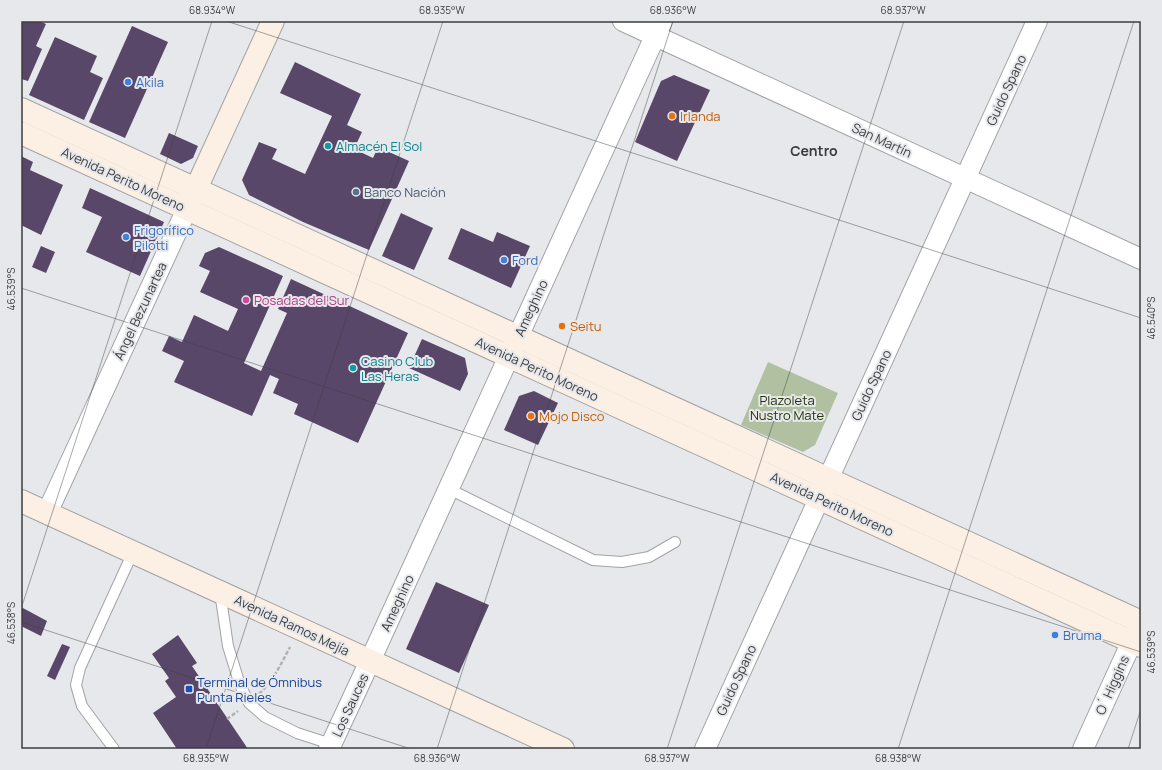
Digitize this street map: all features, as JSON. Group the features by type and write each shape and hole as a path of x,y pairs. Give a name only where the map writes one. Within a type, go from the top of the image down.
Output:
{"street":[{"name":"Ángel Bezunartea","path":"46,513 273,21"},
{"name":"San Martín","path":"623,21 659,28 966,178 1141,259"},
{"name":"Guido Spano","path":"705,749 1037,21"},
{"name":"Ameghino","path":"370,661 659,28"},
{"name":"Avenida Perito Moreno","path":"21,109 1141,621"},
{"name":"Avenida Perito Moreno","path":"21,133 1136,644"},
{"name":"Avenida Ramos Mejía","path":"21,502 559,748"},
{"name":"O´ Higgins","path":"1082,749 1136,644 1141,621"},
{"name":"Los Sauces","path":"330,747 370,661"}],"lane":[{"path":"449,489 593,560 622,562 649,557 675,542"},
{"path":"114,749 82,706 76,685 80,668 133,552"},
{"path":"220,592 228,646 240,685 249,703 265,718 330,747"}],"path":[{"path":"227,718 249,703 265,689 278,671 299,628"}],"green space":[{"name":"Plazoleta Nustro Mate","path":"768,362 838,393 815,445 803,452 741,425"}],"building":[{"path":"21,21 39,21 46,24 36,46 42,49 28,81 21,79"},
{"name":"Akila","path":"132,26 168,42 125,138 89,122"},
{"path":"55,37 97,56 90,72 103,78 84,120 29,95"},
{"path":"295,62 361,94 347,125 362,132 354,149 373,158 378,147 409,161 369,250 303,222 249,195 242,180 259,142 277,149 272,159 305,174 332,116 280,93"},
{"name":"Irlanda","path":"674,75 710,90 677,161 635,142 661,81"},
{"path":"169,133 198,146 193,158 181,164 160,154"},
{"path":"21,156 33,162 30,170 63,185 41,235 21,225"},
{"name":"Frigorífico Pilotti","path":"90,188 164,222 140,276 86,252 102,217 82,208"},
{"path":"401,213 433,228 414,270 382,256"},
{"path":"461,228 493,242 497,232 530,246 511,288 448,259"},
{"path":"41,246 55,252 46,273 32,267"},
{"path":"219,247 283,276 244,363 261,371 287,313 278,309 291,279 408,333 358,443 294,414 298,404 273,393 279,379 270,375 252,416 174,382 184,361 162,351 169,336 182,342 194,315 228,331 238,309 200,292 210,271 199,266 205,253"},
{"path":"422,339 465,358 468,374 460,391 409,368"},
{"name":"Mojo Disco","path":"534,391 558,403 538,445 504,430 519,396"},
{"path":"436,582 489,605 459,673 406,649"},
{"path":"21,607 47,621 41,636 21,626"},
{"name":"Terminal de Ómnibus Punta Rieles","path":"178,635 197,663 192,666 248,749 177,749 153,713 176,697 165,681 169,678 152,654"},
{"path":"62,644 70,647 55,680 47,676"}],"place":[{"name":"Akila","path":"128,82"},
{"name":"Irlanda","path":"672,116"},
{"name":"Almacén El Sol","path":"328,146"},
{"name":"Banco Nación","path":"356,192"},
{"name":"Frigorífico Pilotti","path":"126,237"},
{"name":"Ford","path":"504,260"},
{"name":"Posadas del Sur","path":"246,300"},
{"name":"Seitu","path":"562,326"},
{"name":"Casino Club Las Heras","path":"353,368"},
{"name":"Mojo Disco","path":"531,416"},
{"name":"Bruma","path":"1055,635"},
{"name":"Terminal de Ómnibus Punta Rieles","path":"189,689"}],"district":[{"name":"Centro","path":"814,150"}]}
